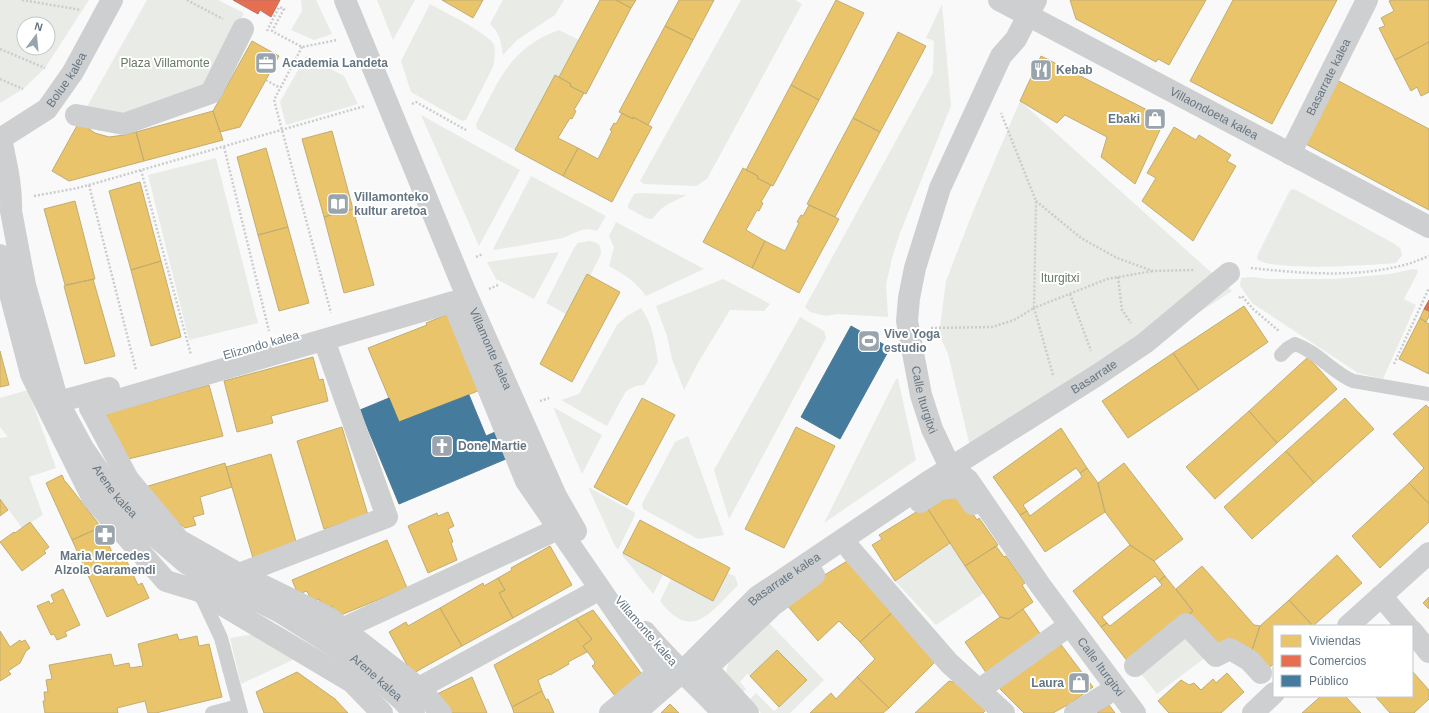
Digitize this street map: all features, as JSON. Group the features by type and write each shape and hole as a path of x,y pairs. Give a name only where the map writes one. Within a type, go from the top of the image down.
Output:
{"street":[{"name":"Bolue kalea","path":"1,139 47,109 73,72 112,0"},
{"name":"Villamonte kalea","path":"345,0 464,289 473,305 556,496 612,592 660,650 701,689 723,713"},
{"name":"Villaondoeta kalea","path":"999,0 1032,8 1290,154 1429,227"},
{"name":"Basarrate kalea","path":"1290,154 1367,0"},
{"name":"Calle Iturgitxi","path":"1032,8 1016,39 1001,56 940,188 915,268 909,298 908,327 921,396 932,429 950,467 968,480 1040,585 1135,713"},
{"path":"76,115 124,124 211,93 243,29"},
{"name":"Arene kalea","path":"1,139 9,172 12,200 11,211 26,285 58,402 83,448 116,496 157,538 186,563 203,574 280,612 358,661 402,700 414,713"},
{"path":"0,255 32,374 93,499 166,581 199,591 352,682 382,713"},
{"name":"Basarrate","path":"950,467 1099,374 1145,343 1229,273"},
{"name":"Elizondo kalea","path":"58,402 272,343 329,332 464,289"},
{"path":"441,713 419,688 329,618 239,574 179,540 128,479 90,408 329,332 453,302 526,481 658,673 610,713"},
{"path":"239,574 387,517 329,332"},
{"name":"Basarrate kalea","path":"636,713 682,672 757,597 950,467"},
{"path":"748,713 707,668 772,606 850,548 940,489 958,487 964,491 1060,632 1105,695 1120,713"},
{"path":"342,629 558,529"},
{"path":"850,548 949,663 1004,713"},
{"path":"1349,625 1429,553"},
{"path":"419,688 600,588"},
{"path":"1382,596 1406,625"},
{"path":"1135,666 1186,624 1216,656 1230,649 1249,660 1261,673"},
{"path":"979,690 1060,632"},
{"path":"1413,633 1429,652"},
{"path":"1253,713 1273,694"},
{"path":"1075,713 1105,695"}],"lane":[{"path":"1281,355 1288,348 1296,344 1310,350 1344,378 1353,382 1429,394"},
{"path":"186,563 221,638 239,709 212,713"}],"path":[{"path":"22,0 83,10"},
{"path":"187,0 243,29 266,32 279,7 284,9 272,31 302,47 339,40"},
{"path":"302,47 274,100 329,332"},
{"path":"0,49 45,68"},
{"path":"0,79 24,89"},
{"path":"266,80 280,88"},
{"path":"412,104 416,102 466,130"},
{"path":"12,200 89,185 367,106"},
{"path":"1000,113 1036,201 1034,308 1060,398"},
{"path":"224,147 272,343"},
{"path":"141,170 193,364"},
{"path":"89,185 139,380"},
{"path":"475,258 483,254"},
{"path":"908,327 992,327 1014,320 1034,308 1107,279 1153,271"},
{"path":"1118,277 1122,310 1145,343"},
{"path":"489,289 498,286"},
{"path":"1394,364 1429,288"},
{"path":"1070,294 1099,374"},
{"path":"1235,300 1242,296 1253,309 1296,344"},
{"path":"540,401 549,398"}],"green space":[{"path":"0,0 89,0 56,51 56,16 16,16 16,56 53,56 45,68 23,89 0,103"},
{"name":"Plaza Villamonte","path":"147,0 218,0 244,13 196,103 99,131 80,119"},
{"path":"301,0 316,0 332,34 314,40 291,30 302,11"},
{"path":"377,0 415,0 393,40"},
{"path":"503,0 564,0 555,15 517,40 503,55 498,34 490,24"},
{"path":"741,0 795,0 802,4 707,179 696,186 644,184 640,181"},
{"path":"430,4 484,35 491,40 495,48 493,67 466,120 462,121 411,92 401,61"},
{"path":"942,4 951,106 900,233 892,258 886,285 888,317 837,314 826,316 810,312 805,307 933,73 934,41 926,38"},
{"path":"559,30 579,40 559,77 555,76 515,150 477,129 476,124 507,68 528,46 542,37"},
{"path":"306,56 344,76 358,104 286,125 280,102"},
{"name":"Iturgitxi","path":"1020,101 1232,291 973,459 948,354 939,334 946,281 972,214"},
{"path":"421,115 520,170 479,246"},
{"path":"216,158 258,323 189,340 148,175"},
{"path":"531,176 606,216 597,231 587,229 563,238 495,250 493,249"},
{"path":"1292,189 1393,243 1400,248 1402,255 1396,263 1323,267 1281,265 1266,263 1257,259 1258,254 1289,192"},
{"path":"634,194 687,195 668,204 652,219 646,218 628,208"},
{"path":"616,222 704,269 646,296 638,286 620,272 609,266 614,247 609,236"},
{"path":"589,241 595,242 600,246 601,254 590,276 566,314 546,303 574,248 578,243"},
{"path":"559,252 534,299 496,279 487,262"},
{"path":"1413,269 1418,270 1417,274 1404,299 1416,305 1383,379 1358,373 1252,303 1240,286 1241,278 1335,279 1390,274"},
{"path":"723,279 770,304 764,311 730,310 698,363 684,390 672,359 667,336 656,306"},
{"path":"641,308 651,327 658,362 644,385 636,386 626,391 607,426 561,400 579,394 617,325 627,316"},
{"path":"800,317 824,331 826,338 729,519 714,470"},
{"path":"896,379 898,379 916,460 824,523"},
{"path":"28,390 56,468 29,477 43,515 22,528 0,498 0,438 8,437 0,427 0,398"},
{"path":"553,407 602,435 582,474"},
{"path":"688,436 724,535 698,539 643,509 642,504 675,442"},
{"path":"588,487 634,512 635,515 618,550 614,544"},
{"path":"950,543 984,593 936,625 895,581"},
{"path":"623,553 663,575 653,594 622,555"},
{"path":"727,573 735,576 738,585 719,605 701,619 692,622 682,620 671,613 660,601 671,579"},
{"path":"767,621 824,680 790,713 761,713 749,700 756,693 774,711 807,681 777,650 750,676 747,674 740,682 746,689 742,693 726,673 729,660"},
{"path":"1189,632 1210,654 1157,694 1139,671"},
{"path":"255,634 299,657 241,684 230,638"}],"building: Viviendas":[{"path":"442,0 483,0 473,18"},
{"path":"600,0 616,0 631,8 586,94 570,86 571,84 559,77"},
{"path":"616,0 636,0 631,8"},
{"path":"679,0 714,0 693,40 665,26"},
{"path":"836,0 864,13 819,100 791,85"},
{"path":"1070,0 1206,0 1169,65 1158,59 1156,62 1076,19"},
{"path":"1233,0 1337,0 1272,124 1190,81"},
{"path":"1429,0 1429,42 1395,60 1379,28 1385,26 1381,18 1394,11 1389,1"},
{"path":"665,26 693,40 648,125 619,112"},
{"path":"898,32 926,46 880,132 853,118"},
{"path":"252,41 279,56 240,127 220,132 213,111"},
{"path":"1429,42 1429,92 1421,96 1417,87 1411,91 1395,60"},
{"path":"1041,56 1165,119 1135,184 1101,157 1107,137 1065,115 1057,123 1020,101"},
{"path":"555,75 571,84 570,86 584,93 574,110 576,111 572,119 570,118 558,138 578,148 563,176 515,150"},
{"path":"1335,79 1429,129 1429,210 1302,142"},
{"path":"791,85 819,100 773,186 757,178 758,176 746,170"},
{"path":"213,111 223,140 144,161 136,132"},
{"path":"622,113 652,127 612,202 563,176 578,148 598,159 612,131 610,130 614,123 616,124"},
{"path":"853,118 880,132 835,217 807,204"},
{"path":"79,122 95,133 109,137 136,132 144,161 69,181 52,171"},
{"path":"1174,127 1196,140 1199,135 1231,155 1227,161 1236,166 1193,241 1142,201 1156,178 1147,173"},
{"path":"332,131 353,209 324,217 302,139"},
{"path":"266,148 288,227 258,235 237,157"},
{"path":"743,168 758,176 757,178 771,185 761,202 763,203 759,211 757,210 746,230 765,241 752,268 703,242"},
{"path":"140,182 161,261 131,270 109,191"},
{"path":"75,201 95,279 65,285 44,209"},
{"path":"809,205 839,219 799,293 752,268 765,241 785,251 799,223 797,222 801,215 803,216"},
{"path":"353,209 374,285 344,293 324,217"},
{"path":"288,227 309,303 279,311 258,235"},
{"path":"161,261 181,337 151,346 131,270"},
{"path":"587,274 620,292 572,382 540,364"},
{"path":"93,279 115,356 85,364 64,286"},
{"path":"1244,306 1268,342 1199,390 1173,353"},
{"path":"1424,309 1429,311 1429,317 1426,322 1420,318"},
{"path":"456,311 488,387 399,422 368,348 427,325 426,323"},
{"path":"1420,318 1429,324 1429,374 1399,359"},
{"path":"0,351 9,385 0,387"},
{"path":"1173,353 1199,390 1128,438 1102,401"},
{"path":"313,357 319,380 323,379 328,401 271,416 273,423 237,432 224,381"},
{"path":"1308,357 1337,389 1277,443 1249,411"},
{"path":"209,385 223,436 120,461 99,429 108,413"},
{"path":"642,398 675,415 627,505 594,487"},
{"path":"1345,398 1374,429 1314,483 1286,451"},
{"path":"1426,405 1429,408 1429,504 1409,483 1424,468 1393,434"},
{"path":"1249,411 1277,443 1215,499 1186,467"},
{"path":"342,427 368,515 324,529 297,441"},
{"path":"796,427 835,446 784,548 745,529"},
{"path":"1061,428 1087,468 1080,473 1076,468 1023,505 1027,511 1020,515 993,477"},
{"path":"1286,451 1314,483 1252,539 1224,507"},
{"path":"271,454 297,545 253,558 226,467"},
{"path":"225,463 232,487 200,497 204,514 193,517 196,525 185,528 167,514 145,487"},
{"path":"1124,463 1183,539 1154,561 1130,545 1105,512 1098,483"},
{"path":"1087,468 1098,483 1105,512 1045,552 1020,515 1027,511 1030,516 1082,477 1080,473"},
{"path":"62,475 65,482 101,527 72,540 46,483"},
{"path":"1409,483 1429,504 1429,522 1380,568 1352,536"},
{"path":"957,490 977,520 979,518 998,545 965,566 928,509"},
{"path":"0,499 8,510 0,516"},
{"path":"926,506 950,543 895,581 872,545 882,539 879,535"},
{"path":"448,512 454,526 448,529 457,560 428,573 408,526 437,513 438,516"},
{"path":"640,520 730,568 713,601 623,553"},
{"path":"30,522 49,547 44,551 46,553 22,571 0,542"},
{"path":"101,527 115,559 124,555 138,585 142,583 149,598 107,617 72,540"},
{"path":"387,540 407,588 336,617 332,606 324,609 319,599 312,602 307,591 298,594 292,580"},
{"path":"1130,545 1154,561 1165,576 1159,581 1155,576 1102,617 1107,623 1101,627 1073,591"},
{"path":"550,546 572,585 513,618 499,593 505,590 498,578 512,570 511,568"},
{"path":"996,546 1004,557 1006,556 1025,583 1022,585 1033,602 1009,619 1000,617 965,566"},
{"path":"1337,555 1362,583 1314,625 1312,625 1289,600"},
{"path":"847,561 895,610 860,642 839,621 818,641 786,604 815,581"},
{"path":"1202,566 1254,625 1260,626 1252,650 1219,651 1187,615 1193,611 1176,589"},
{"path":"1165,576 1193,611 1128,662 1101,627 1107,623 1110,626 1162,585 1159,581"},
{"path":"498,578 505,590 499,593 513,618 462,646 440,608 483,583 484,586"},
{"path":"63,589 80,625 65,632 67,636 57,640 54,634 51,635 37,606 49,601 50,604 54,602 51,595"},
{"path":"1429,597 1429,609 1423,603"},
{"path":"1289,600 1312,625 1273,625 1273,664 1269,668 1252,650 1260,626"},
{"path":"440,608 462,646 412,674 389,632 406,622 408,626"},
{"path":"1023,609 1041,635 987,674 965,642 1000,617 1009,619"},
{"path":"593,610 641,673 615,696 592,666 595,662 583,646 592,639 576,619"},
{"path":"895,610 940,657 889,708 857,677 875,659 860,642"},
{"path":"576,619 592,639 583,646 587,652 568,662 569,664 550,675 538,680 542,691 512,707 494,665"},
{"path":"0,631 10,647 20,640 21,642 25,640 30,648 26,651 20,663 8,671 11,674 0,681"},
{"path":"177,634 179,640 197,636 199,646 209,644 222,697 156,713 148,713 145,701 117,708 118,713 45,713 43,701 45,701 44,692 48,692 46,680 52,679 49,665 111,654 114,666 129,663 130,668 143,666 138,644"},
{"path":"1059,642 1093,687 1071,703 1053,713 1024,713 997,686"},
{"path":"777,650 807,680 779,707 750,676"},
{"path":"297,672 335,699 348,713 264,713 256,692"},
{"path":"1413,672 1429,690 1429,699 1414,713 1390,713 1376,697 1413,697"},
{"path":"1227,673 1244,692 1221,713 1169,713 1158,701 1181,680 1189,685 1194,683 1201,690 1213,679 1216,683"},
{"path":"472,677 487,713 446,713 431,697"},
{"path":"857,677 889,708 883,713 810,713 831,693 836,699"},
{"path":"949,681 971,686 990,706 983,713 915,713"},
{"path":"542,691 546,700 548,699 554,713 514,713 512,707"},
{"path":"1320,697 1346,697 1361,713 1302,713"},
{"path":"670,704 679,713 661,713"},
{"path":"1109,705 1115,713 1097,713"}],"building: Comercios":[{"path":"233,0 280,0 271,17 260,10 258,14"},
{"path":"1429,300 1429,311 1424,309"}],"building: Público":[{"path":"851,326 890,348 840,439 801,417"},
{"name":"Done Martie","path":"469,395 486,436 502,429 513,456 399,504 360,410 389,398 399,422"}],"place":[{"name":"Academia Landeta","path":"266,63"},
{"name":"Kebab","path":"1041,70"},
{"name":"Ebaki","path":"1155,119"},
{"name":"Villamonteko kultur aretoa","path":"338,204"},
{"name":"Vive Yoga estudio","path":"869,341"},
{"name":"Done Martie","path":"442,446"},
{"name":"Maria Mercedes Alzola Garamendi","path":"105,535"},
{"name":"Laura","path":"1079,683"}]}
